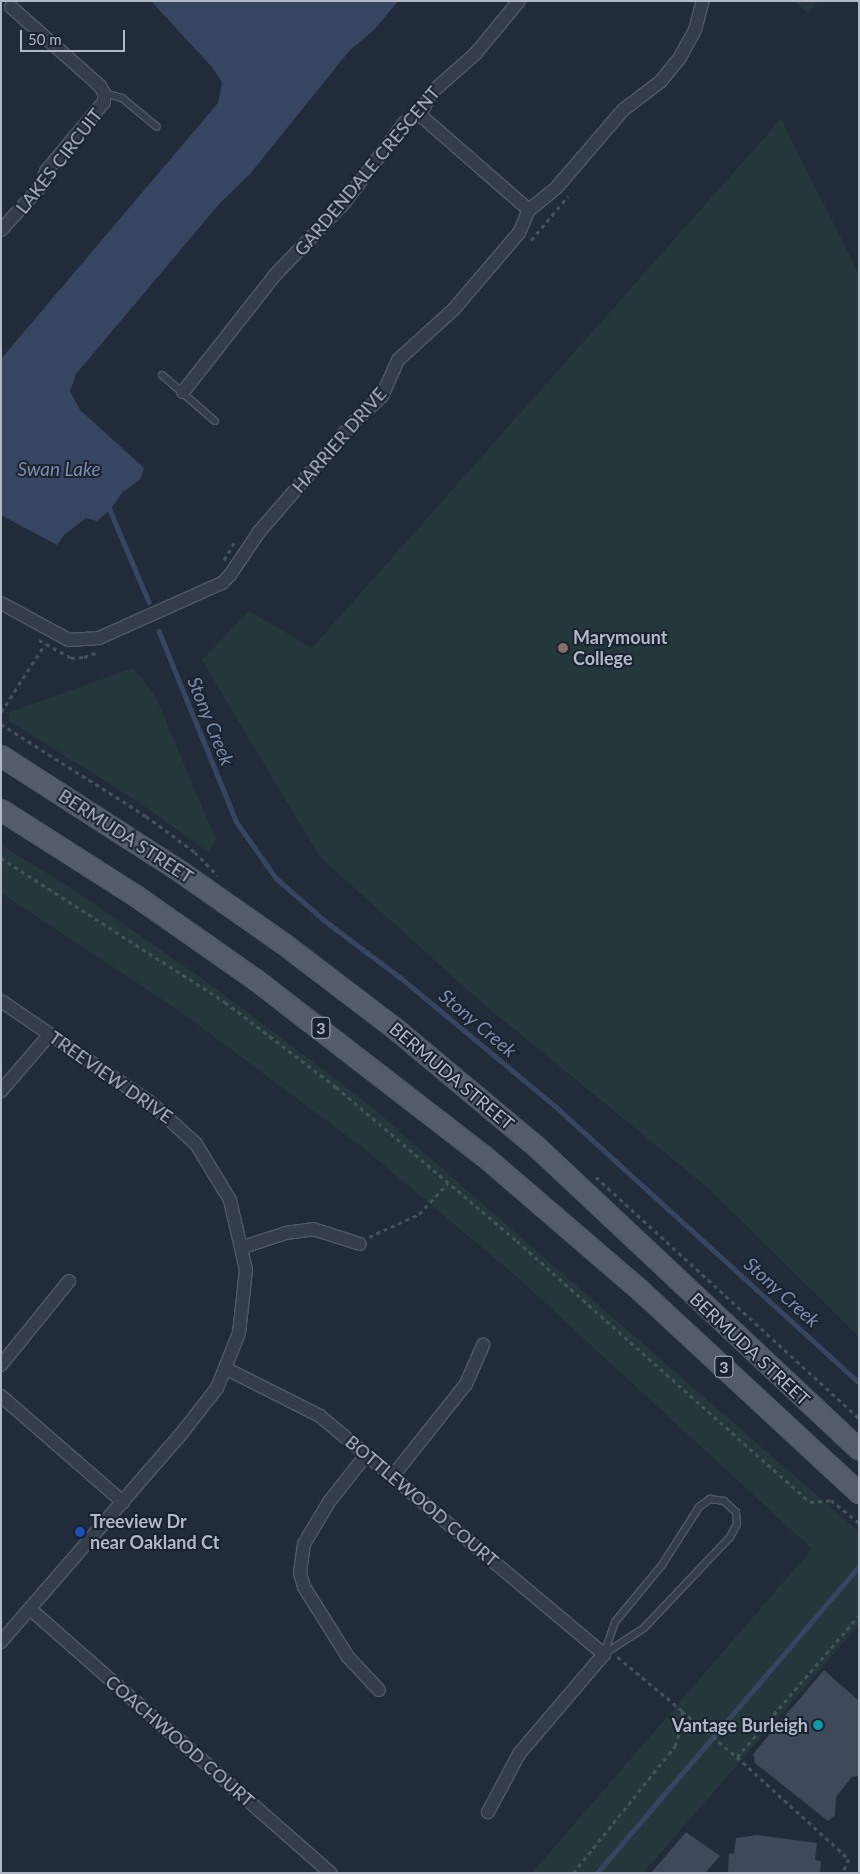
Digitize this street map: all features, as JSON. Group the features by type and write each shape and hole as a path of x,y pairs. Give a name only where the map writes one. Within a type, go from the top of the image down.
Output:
{"main road":[{"name":"BERMUDA STREET","path":"1,756 181,872 284,944 412,1042 539,1149 859,1449"},
{"name":"BERMUDA STREET","path":"1,810 201,941 330,1035 468,1143 642,1292 859,1493"}],"street":[{"name":"GARDENDALE CRESCENT","path":"183,392 275,275 345,202 404,123 420,115 431,93 476,53 519,1"},
{"name":"HARRIER DRIVE","path":"1,603 51,633 78,640 99,638 121,630 186,599 230,575 259,532 354,422 382,396 398,360 454,309 519,233 529,210 557,187 623,110 661,80 679,59 695,30 704,1"},
{"name":"LAKES CIRCUIT","path":"1,230 43,184 46,171 98,113 104,102 104,93 9,8"},
{"path":"420,115 529,210"},
{"name":"TREEVIEW DRIVE","path":"1,1001 151,1103 196,1144 230,1200 243,1247 246,1270 244,1315 227,1369 202,1409 1,1642"},
{"path":"1,1091 50,1034"},
{"path":"243,1247 286,1233 312,1229 360,1244"},
{"path":"1,1365 69,1281"},
{"path":"392,1477 466,1384 482,1345"},
{"name":"BOTTLEWOOD COURT","path":"227,1369 307,1407 604,1654"},
{"path":"1,1396 122,1502"},
{"path":"366,1455 328,1502 304,1544 300,1573 304,1588 348,1657 379,1690"},
{"name":"COACHWOOD COURT","path":"30,1609 330,1873"},
{"path":"488,1812 519,1754 604,1654"}],"lane":[{"path":"104,93 122,98 157,127"},
{"path":"162,374 215,421"},
{"path":"710,1499 724,1501 736,1512 736,1524 730,1537 644,1628 604,1654 616,1622 662,1565 699,1508 710,1499"}],"path":[{"path":"1,712 51,633"},
{"path":"1,858 225,1002 336,1087 686,1389 810,1502 831,1500 859,1523"},
{"path":"360,1244 378,1231 419,1214 448,1183"},
{"path":"737,1757 859,1615"},
{"path":"604,1654 620,1658 737,1757 849,1860 843,1873"},
{"path":"573,1873 675,1746 682,1711"}],"green space":[{"path":"794,1 818,1 808,13"},
{"name":"Marymount College","path":"781,119 859,274 859,1337 708,1188 481,1002 320,857 202,660 249,611 312,648"},
{"path":"133,668 155,695 216,840 208,852 134,799 9,721 10,712"},
{"path":"1,845 74,890 203,979 367,1103 859,1532 859,1625 643,1873 532,1873 812,1549 517,1277 367,1151 181,1012 1,893"}],"water":[{"name":"Swan Lake","path":"151,1 398,1 374,30 350,50 250,174 220,203 76,374 70,391 80,410 144,468 140,479 122,493 110,510 97,521 86,518 64,535 57,545 1,515 1,359 218,103 222,82 211,66"}],"building":[{"name":"Vantage Burleigh","path":"824,1670 859,1701 859,1776 852,1777 836,1797 835,1816 828,1821 755,1763 753,1754"},
{"path":"686,1832 720,1856 705,1873 651,1873"},
{"path":"757,1835 817,1843 815,1860 821,1861 820,1873 728,1873 729,1853 734,1854 736,1838"}],"waterway":[{"name":"Stony Creek","path":"105,507 110,510 149,602"},
{"name":"Stony Creek","path":"159,631 236,821 276,878 324,920 401,978 554,1105 859,1383"},
{"path":"597,1873 859,1566"}],"place":[{"name":"Marymount College","path":"563,648"},
{"name":"Treeview Dr near Oakland Ct","path":"80,1532"},
{"name":"Vantage Burleigh","path":"818,1725"}]}
